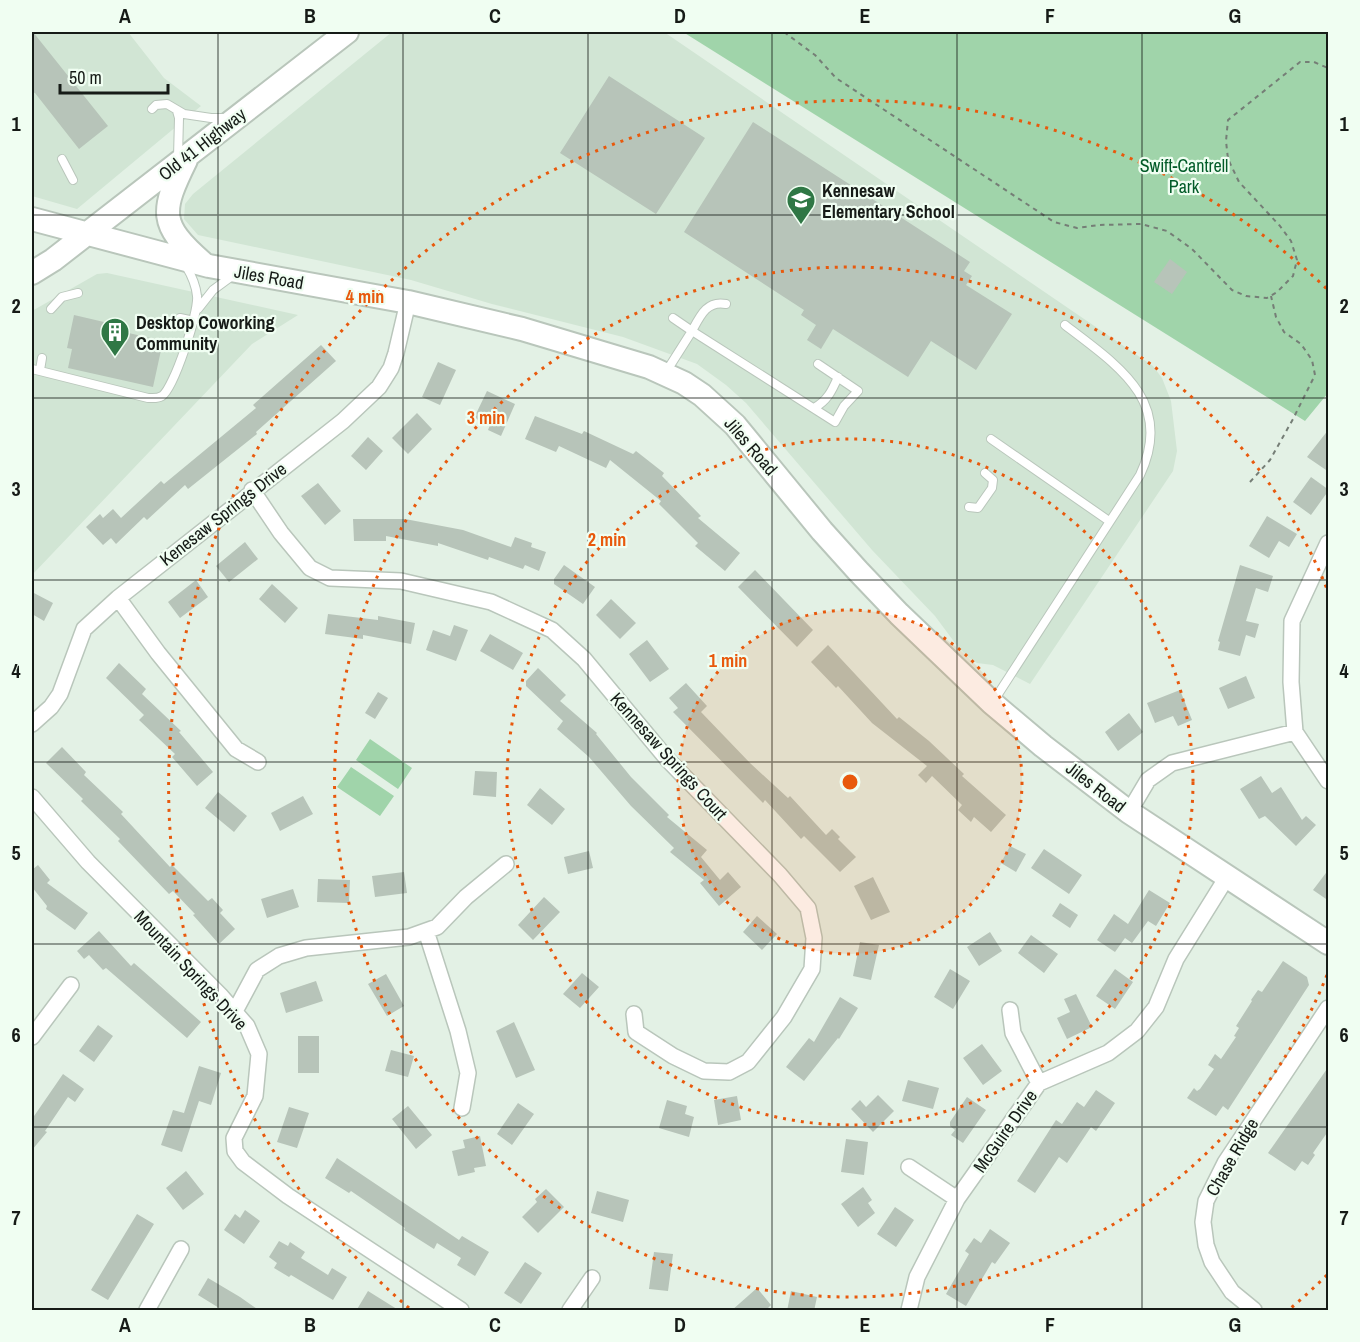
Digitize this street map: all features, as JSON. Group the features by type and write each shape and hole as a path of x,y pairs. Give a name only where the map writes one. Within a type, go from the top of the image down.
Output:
{"street":[{"name":"Old 41 Highway","path":"32,273 86,234 347,32"},
{"path":"184,158 173,187 168,219 178,240 206,266"},
{"name":"Jiles Road","path":"32,219 206,266 408,302 522,329 607,353 666,374 702,395 735,425 858,571 899,614 992,703 1043,746 1129,812 1329,943"},
{"name":"Kenesaw Springs Drive","path":"32,724 51,707 60,694 84,628 252,490 343,421 379,387 391,368 408,302"},
{"name":"Kennesaw Springs Court","path":"252,490 281,533 310,568 330,579 401,581 491,602 552,630 584,659 668,760 780,875 808,908 814,938 812,969 784,1017 748,1062 729,1072 704,1071 673,1056 636,1032 634,1014"},
{"path":"1329,543 1292,621 1291,682 1295,732 1329,781"},
{"path":"118,598 158,653 236,749 258,762"},
{"path":"1129,812 1148,780 1172,763 1295,732"},
{"name":"Mountain Springs Drive","path":"32,797 88,862 220,995 234,1014 247,1026 259,1054 255,1096 234,1138 235,1151 243,1162 288,1196 461,1311"},
{"path":"234,1014 257,970 279,956 306,948 409,937 437,927 466,897 506,864"},
{"name":"McGuire Drive","path":"909,1311 917,1277 957,1199 1039,1083 1108,1053 1137,1031 1156,1007 1176,959 1227,877"},
{"path":"426,931 458,1031 468,1073 462,1108"},
{"path":"32,1037 71,985"},
{"name":"Chase Ridge","path":"1254,1311 1232,1292 1212,1262 1206,1245 1203,1221 1206,1201 1225,1163 1329,1008"},
{"path":"1010,1010 1013,1034 1039,1083"},
{"path":"909,1167 957,1199"},
{"path":"147,1311 181,1249"},
{"path":"570,1311 592,1278"}],"lane":[{"path":"152,108 156,105 167,105 177,111 210,118 236,118"},
{"path":"177,111 180,118 184,158"},
{"path":"62,159 73,180"},
{"path":"42,358 36,369 116,392 157,399 163,396 168,389 197,311 198,297 195,282 182,259"},
{"path":"197,311 213,290 239,272"},
{"path":"51,309 62,297 78,293"},
{"path":"666,374 709,306 719,303 726,304"},
{"path":"180,318 194,321"},
{"path":"673,318 835,422 844,406 858,391 818,364"},
{"path":"992,703 1140,475 1150,449 1150,418 1139,392 1122,370 1065,325"},
{"path":"814,408 830,395 838,377"},
{"path":"990,439 1109,521"},
{"path":"969,507 978,508 992,488 993,480 985,473"}],"path":[{"path":"784,32 815,55 836,78 1054,222 1077,228 1141,224 1167,231 1192,249 1232,290 1246,296 1267,298 1277,292 1293,276 1297,260 1286,233 1239,182 1228,159 1226,141 1228,120 1300,62 1314,62 1329,68"},
{"path":"1250,482 1269,460 1315,375 1312,360 1301,344 1284,332 1276,317 1271,296"}],"shaded area":[{"path":"32,32 128,32 164,78 201,106 77,209 32,196"},
{"path":"392,32 664,32 1153,366 1162,378 1171,401 1177,451 1173,471 1030,684 993,665 977,663 968,657 935,616 872,550 746,403 697,364 623,337 492,304 411,280 198,235 184,219 185,204 193,194"},
{"path":"107,273 298,315 252,344 32,575 32,311 97,274"}],"green space":[{"name":"Swift-Cantrell Park","path":"683,32 1328,32 1328,393 1305,421"},
{"path":"370,739 412,768 398,789 356,760"},
{"path":"351,767 394,796 380,816 337,787"}],"building":[{"path":"32,32 108,126 79,149 32,92"},
{"path":"609,76 705,138 656,214 560,153"},
{"name":"Kennesaw Elementary School","path":"753,122 970,262 964,271 972,276 966,285 1012,314 976,370 931,341 908,377 833,329 821,349 807,340 816,325 801,315 804,310 684,232"},
{"path":"1170,259 1187,272 1172,294 1154,282"},
{"name":"Desktop Coworking Community","path":"74,315 104,322 103,327 163,341 153,387 68,368 72,349 67,348"},
{"path":"321,345 336,361 256,432 257,434 188,489 185,485 147,520 144,517 116,544 111,538 103,545 86,527 100,514 103,518 113,509 121,518 161,481 164,484 256,408 253,405"},
{"path":"438,362 456,370 440,405 422,397"},
{"path":"487,391 515,404 501,436 488,430 490,425 474,418"},
{"path":"417,413 432,429 408,454 392,438"},
{"path":"535,416 582,434 584,431 633,454 636,451 664,473 662,476 701,516 698,518 740,553 725,571 695,546 698,543 659,504 661,501 610,460 606,468 559,446 556,452 525,439"},
{"path":"1329,429 1329,472 1307,457"},
{"path":"368,437 383,451 366,470 351,456"},
{"path":"1311,477 1329,490 1311,515 1293,502"},
{"path":"318,483 341,511 325,525 301,496"},
{"path":"1267,516 1297,534 1289,547 1279,541 1269,558 1249,546"},
{"path":"353,519 405,519 463,530 511,547 515,537 532,543 531,547 546,552 539,571 525,565 523,569 489,557 488,560 438,543 438,546 386,536 386,541 354,541"},
{"path":"245,542 258,559 229,582 216,566"},
{"path":"564,565 595,587 583,604 554,584 554,579"},
{"path":"1240,565 1273,576 1268,592 1256,588 1246,621 1259,624 1255,638 1246,635 1240,656 1218,650 1220,642 1218,641"},
{"path":"755,570 813,630 797,647 738,587"},
{"path":"196,580 208,597 180,618 168,602"},
{"path":"272,584 298,608 285,623 259,599"},
{"path":"32,592 53,603 44,621 32,614"},
{"path":"611,599 636,623 620,639 596,615"},
{"path":"328,614 378,620 378,616 415,623 411,644 363,635 363,639 325,634"},
{"path":"454,625 468,630 456,661 426,650 433,630 450,636"},
{"path":"490,634 523,653 513,670 480,651"},
{"path":"647,640 669,669 650,682 629,654"},
{"path":"828,645 897,719 899,717 929,741 964,774 962,776 1006,815 991,832 974,817 971,822 958,810 962,805 932,776 926,783 918,775 927,766 872,723 838,686 836,688 811,662"},
{"path":"119,663 146,689 142,694 181,731 179,732 213,772 197,786 172,757 175,754 139,720 144,715 106,678"},
{"path":"538,668 566,695 560,701 597,733 631,777 669,815 667,817 707,850 701,857 720,880 728,872 741,887 719,906 700,883 704,880 670,852 674,848 631,806 589,757 557,729 563,721 526,686 526,681"},
{"path":"1246,676 1255,698 1228,709 1219,688"},
{"path":"686,683 707,706 701,712 750,763 788,798 790,796 826,835 832,829 840,837 838,839 856,857 840,872 804,836 801,839 765,800 763,803 673,712 678,708 669,698"},
{"path":"1180,690 1192,720 1178,726 1173,716 1155,723 1147,703"},
{"path":"378,692 388,698 375,719 365,713"},
{"path":"1129,713 1143,732 1118,751 1105,732"},
{"path":"62,747 86,772 84,775 123,812 121,814 170,867 172,865 208,901 212,898 223,910 220,913 235,929 219,944 193,915 195,914 173,891 169,894 118,841 120,839 81,801 83,799 46,763"},
{"path":"475,771 497,772 496,797 473,795"},
{"path":"1261,776 1272,793 1281,787 1302,820 1306,816 1316,825 1296,846 1265,816 1259,819 1240,789"},
{"path":"540,788 565,809 552,825 527,805"},
{"path":"218,792 247,816 234,832 205,808"},
{"path":"303,796 313,814 280,831 271,813"},
{"path":"1010,846 1026,854 1016,872 1001,863"},
{"path":"1044,849 1082,875 1069,894 1031,868"},
{"path":"589,851 593,868 568,874 564,857"},
{"path":"38,865 50,880 47,883 88,913 75,930 46,909 47,906 32,887 32,870"},
{"path":"1329,869 1329,901 1313,890"},
{"path":"404,872 407,893 375,897 372,876"},
{"path":"873,877 890,912 871,920 854,886"},
{"path":"318,879 350,880 349,903 317,902"},
{"path":"293,889 299,907 267,918 261,899"},
{"path":"1149,890 1170,903 1156,926 1148,921 1132,943 1125,938 1115,952 1097,940 1114,914 1128,924"},
{"path":"544,897 560,912 533,940 518,925"},
{"path":"1060,903 1078,915 1070,928 1052,916"},
{"path":"757,916 777,934 762,950 743,932"},
{"path":"99,931 131,966 134,963 201,1022 187,1038 106,968 103,970 89,955 84,959 77,951"},
{"path":"990,932 1002,951 979,966 967,947"},
{"path":"1031,935 1058,954 1044,973 1018,953"},
{"path":"860,942 879,945 871,980 853,976"},
{"path":"1283,961 1307,977 1309,985 1228,1110 1223,1106 1216,1116 1187,1098 1194,1088 1197,1091 1200,1089 1214,1069 1208,1065 1215,1054 1221,1059 1236,1037 1234,1036 1239,1028 1236,1026 1251,1000 1258,990 1262,992"},
{"path":"950,969 970,981 953,1009 934,997"},
{"path":"1115,969 1133,982 1115,1009 1096,996"},
{"path":"582,973 599,987 580,1008 563,994"},
{"path":"386,974 404,1006 387,1016 368,984"},
{"path":"316,981 323,1001 286,1013 280,993"},
{"path":"1076,994 1092,1027 1067,1039 1057,1018 1070,1012 1064,999"},
{"path":"840,997 858,1008 839,1039 804,1081 786,1067 809,1038 814,1042"},
{"path":"514,1022 535,1070 516,1078 496,1031"},
{"path":"98,1025 113,1036 94,1062 79,1051"},
{"path":"298,1036 319,1036 319,1073 298,1073"},
{"path":"982,1044 1002,1071 983,1085 963,1058"},
{"path":"391,1050 414,1056 408,1077 385,1071"},
{"path":"199,1066 221,1073 211,1105 199,1101 182,1152 161,1145 173,1110 184,1113"},
{"path":"1329,1066 1329,1130 1313,1153 1315,1155 1308,1165 1302,1161 1295,1171 1268,1153"},
{"path":"63,1074 84,1089 75,1102 68,1097 45,1131 47,1132 32,1150 32,1119"},
{"path":"908,1080 939,1088 933,1109 902,1101"},
{"path":"1096,1090 1115,1103 1096,1131 1091,1127 1067,1163 1059,1157 1035,1193 1017,1181 1056,1120 1062,1124 1077,1102 1084,1107"},
{"path":"878,1095 894,1111 873,1132 851,1109 860,1100 866,1107"},
{"path":"737,1096 741,1120 718,1125 714,1100"},
{"path":"967,1097 986,1110 963,1143 951,1135 955,1130 950,1126 950,1122"},
{"path":"667,1100 687,1106 685,1114 694,1117 689,1137 659,1128"},
{"path":"518,1103 534,1114 512,1145 497,1134"},
{"path":"408,1106 432,1135 416,1149 392,1119"},
{"path":"289,1107 309,1113 297,1148 277,1142"},
{"path":"480,1136 486,1166 474,1168 475,1172 458,1176 452,1151 465,1148 463,1140"},
{"path":"846,1139 868,1142 864,1175 841,1172"},
{"path":"337,1158 459,1240 462,1236 489,1252 475,1276 457,1265 461,1258 437,1243 434,1249 351,1191 349,1193 325,1178"},
{"path":"186,1171 204,1194 183,1210 166,1188"},
{"path":"863,1187 872,1200 868,1203 875,1213 858,1227 841,1204"},
{"path":"546,1189 564,1207 538,1233 522,1217 537,1202 535,1199"},
{"path":"597,1191 629,1200 623,1222 591,1213"},
{"path":"895,1207 914,1220 896,1247 877,1234"},
{"path":"245,1210 260,1221 244,1244 224,1230 235,1214 240,1218"},
{"path":"137,1214 154,1224 108,1300 91,1290"},
{"path":"990,1229 1010,1243 995,1264 992,1262 966,1306 946,1294 969,1254 965,1251 974,1238 981,1243"},
{"path":"279,1241 288,1246 290,1242 305,1252 301,1258 328,1275 332,1268 347,1277 333,1300 291,1275 289,1277 274,1268 277,1263 269,1257"},
{"path":"654,1252 673,1254 668,1291 649,1289"},
{"path":"525,1262 542,1273 521,1304 504,1293"},
{"path":"208,1278 260,1311 224,1311 198,1295"},
{"path":"757,1288 771,1305 765,1311 731,1311"},
{"path":"368,1291 400,1311 356,1311"},
{"path":"791,1291 817,1297 814,1311 787,1311"}],"place":[{"name":"Kennesaw Elementary School","path":"801,226"},
{"name":"Desktop Coworking Community","path":"115,358"}]}
